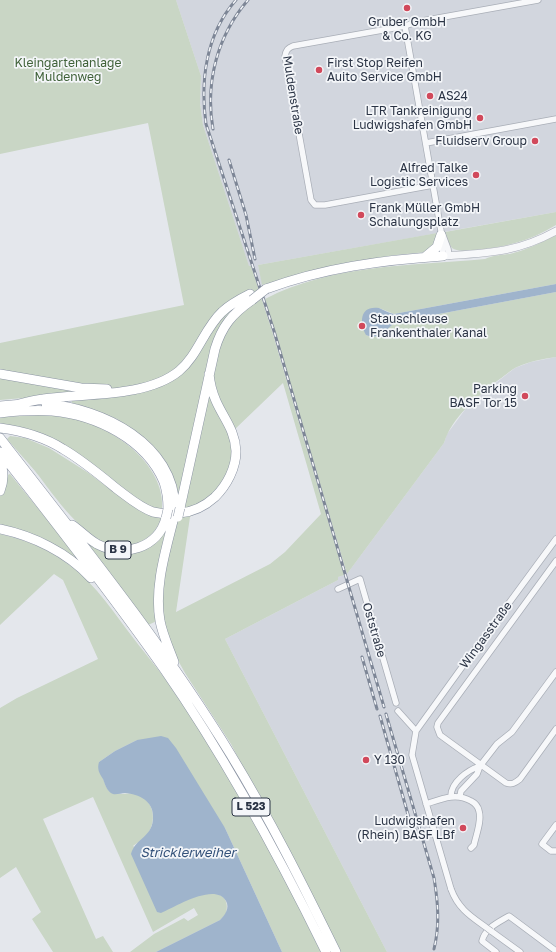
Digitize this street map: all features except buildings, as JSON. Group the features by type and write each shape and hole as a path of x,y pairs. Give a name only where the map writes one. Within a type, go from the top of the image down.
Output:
{"highway":[{"path":"424,257 436,248 441,233"},
{"path":"0,406 44,399 77,397 135,389 160,382 180,370 196,352 221,312 233,303 251,297 266,289 314,273 367,263 446,256"},
{"path":"178,675 161,623 159,591 173,513 209,374 214,349 224,327 251,297"},
{"path":"0,374 81,388 135,389"},
{"path":"0,428 31,434 51,442 74,456 128,498 146,509 162,514 187,513 201,507 216,496 229,479 235,460 236,452 233,431 216,402 212,391 209,374"},
{"path":"19,404 51,404 79,408 100,416 128,431 145,445 169,477 173,491 173,513"},
{"path":"0,413 40,411 60,412 106,425 116,431 142,452 158,471 164,482 173,513"},
{"name":"B 9","path":"0,438 63,519 99,545 115,550 133,550 148,544 160,532 173,513"},
{"path":"0,452 111,596 178,675"},
{"path":"0,462 3,472 0,491"},
{"path":"63,519 143,633"},
{"path":"0,529 19,534 44,544 76,564 111,596"},
{"name":"L 523","path":"143,633 245,797 285,870 326,952"},
{"name":"L 523","path":"178,675 231,755 292,863 336,952"}],"street":[{"name":"Muldenstraße","path":"433,185 325,205 315,205 311,200 285,56 288,48 405,26 416,22 538,0"},
{"path":"405,26 446,256 490,252 518,247 556,230"},
{"path":"426,143 556,119"},
{"name":"Wingasstraße","path":"416,731 556,539"},
{"path":"556,561 438,723 437,731 440,735 480,766 506,783 514,784 520,779 556,730"},
{"name":"Oststraße","path":"338,589 360,579 396,703"},
{"path":"460,796 461,790 477,774 480,766 496,744 512,732 556,672"},
{"path":"398,711 416,731 412,754 455,899 466,912 520,952"},
{"path":"451,796 451,791 454,786 470,769 480,766"},
{"path":"426,804 451,796 460,796 477,805 479,819 474,845 471,848"},
{"path":"556,825 542,844 551,851 556,852"},
{"path":"496,952 482,941 493,925 509,916 556,951"}],"shaded area":[{"path":"176,0 556,0 556,212 258,265 268,309 347,574 444,443 447,434 467,407 515,368 531,362 556,357 556,952 387,952 225,639 338,580 338,577 344,575 272,331 251,267 249,267 203,125 200,103 201,76"}],"green space":[{"name":"Kleingartenanlage Muldenweg","path":"0,0 176,0 201,76 200,103 203,125 272,331 344,575 338,577 338,580 225,639 387,952 339,952 231,744 175,655 163,619 162,588 176,523 178,499 175,483 164,459 143,438 117,419 72,403 71,394 0,400 0,343 184,305 148,123 0,154","holes":["283,383 321,514 285,552 270,564 176,612 190,517 212,500 235,461 233,431"]},
{"path":"556,212 556,225 546,231 516,243 484,249 459,250 452,248 446,239 445,232"},
{"path":"437,233 438,240 427,252 350,262 262,285 258,265"},
{"path":"556,235 556,284 394,314 379,308 366,335 379,335 396,322 556,292 556,357 541,359 514,368 473,401 459,416 444,443 347,574 265,299 317,279 345,273 373,268 485,259 510,254 533,246"},
{"path":"45,415 70,418 93,425 123,441 136,452 156,479 161,494 162,510 141,503 73,450 52,438 0,425 0,417"},
{"path":"10,436 25,438 49,448 87,472 133,506 162,517 158,526 153,533 138,543 123,547 108,544 93,536 79,524 54,496 35,471 7,439"},
{"path":"10,474 79,559 77,561 0,525 0,475 1,478"},
{"path":"167,526 157,621 148,625 88,545 90,543 123,551 143,551 160,538"},
{"path":"0,534 29,542 63,560 89,582 105,600 169,685 237,788 270,849 321,952 282,952 225,828 137,740 115,751 99,762 104,781 109,791 115,794 136,794 142,796 150,805 153,821 149,832 144,838 133,846 205,894 215,894 223,897 227,903 226,914 220,920 156,952 130,952 154,934 184,918 188,921 198,915 194,908 153,932 93,797 43,819 96,939 103,936 113,952 53,952 32,919 41,912 16,867 0,878 0,708 17,698 98,659 63,580 54,574 0,625"}],"water":[{"path":"556,284 556,292 396,322 379,335 375,336 366,335 362,325 363,316 368,309 379,308 394,314"},
{"name":"Stricklerweiher","path":"161,736 168,738 176,748 225,828 282,952 156,952 220,920 227,909 226,901 221,896 213,894 195,898 161,913 157,912 131,854 136,844 151,829 153,816 151,806 144,799 135,795 125,793 114,794 109,792 100,775 98,767 99,762 115,751 137,740"}],"railway":[{"path":"236,0 226,13 218,28 208,58 204,91 206,124 274,331 384,707"},
{"path":"213,129 211,94 212,77 216,61 228,29 248,0"},
{"path":"229,160 246,215 255,259"},
{"path":"362,657 377,709"},
{"path":"386,714 434,878 438,914 434,949"},
{"path":"380,716 409,818 417,834"}],"place":[{"name":"Gruber GmbH & Co. KG","path":"407,8"},
{"name":"First Stop Reifen Auito Service GmbH","path":"319,70"},
{"name":"AS24","path":"430,96"},
{"name":"LTR Tankreinigung Ludwigshafen GmbH","path":"480,118"},
{"name":"Fluidserv Group","path":"535,141"},
{"name":"Alfred Talke Logistic Services","path":"476,175"},
{"name":"Frank Müller GmbH Schalungsplatz","path":"361,215"},
{"name":"Stauschleuse Frankenthaler Kanal","path":"362,326"},
{"name":"Parking BASF Tor 15","path":"525,396"},
{"name":"Y 130","path":"366,760"},
{"name":"Ludwigshafen (Rhein) BASF LBf","path":"463,828"}]}
